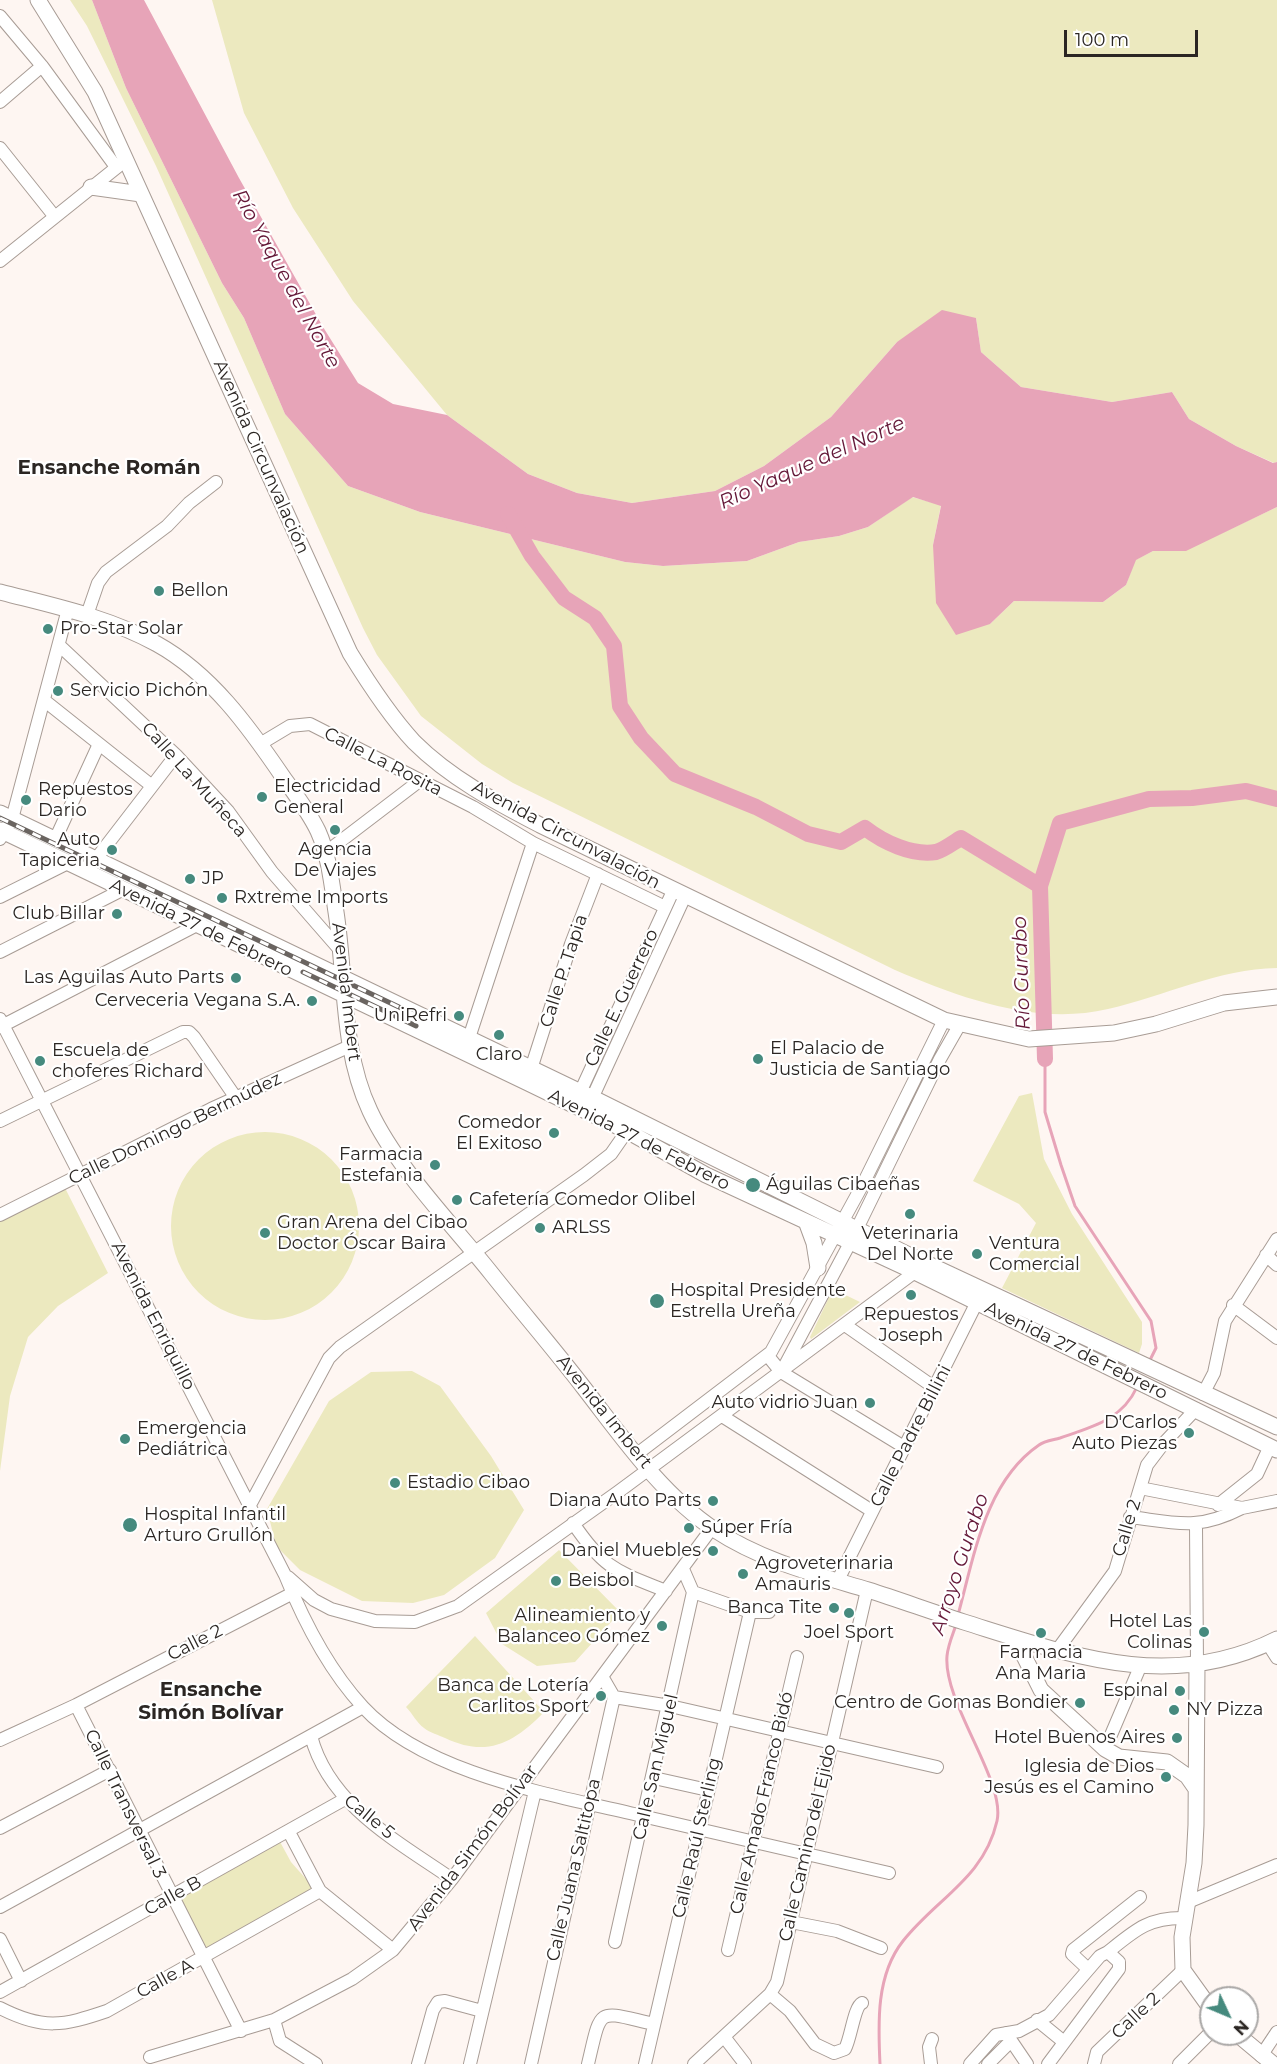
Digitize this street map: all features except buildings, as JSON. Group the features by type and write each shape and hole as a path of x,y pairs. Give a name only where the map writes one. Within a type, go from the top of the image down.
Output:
{"main road":[{"name":"Avenida Circunvalación","path":"38,0 95,92 121,164 141,194 346,643 375,694 415,742 440,765 489,798 679,894 944,1020 1029,1039 1078,1037 1156,1024 1224,1003 1277,997"},
{"path":"91,187 141,194"},
{"name":"Avenida Imbert","path":"0,592 87,615 160,646 199,674 228,703 260,744 308,814 318,831 325,853 344,977 350,1046 368,1108 402,1162 637,1454 678,1500 712,1528 759,1556 1015,1638"},
{"name":"Avenida 27 de Febrero","path":"3,827 55,840 469,1038 531,1069 627,1131 706,1175 807,1224 836,1236 850,1231"},
{"name":"Avenida 27 de Febrero","path":"3,827 122,890 345,997 583,1102 1116,1360 1165,1375 1277,1427"},
{"path":"807,1224 814,1242 818,1268"},
{"name":"Avenida 27 de Febrero","path":"850,1231 915,1272 980,1296"},
{"name":"Avenida 27 de Febrero","path":"1116,1360 1158,1390 1273,1448"},
{"path":"1015,1638 1140,1667 1197,1664 1272,1641"},
{"path":"1015,1638 1041,1690 1105,1749 1119,1757 1167,1762 1187,1776 1196,1789"},
{"path":"1197,1664 1194,1863 1182,1937 1184,1970 1199,1991"},
{"path":"1251,2046 1267,2060"}],"street":[{"path":"0,16 121,164 0,261"},
{"path":"0,102 42,66"},
{"path":"0,148 55,217"},
{"path":"87,615 98,583 106,572 167,526 189,502 216,482"},
{"path":"3,827 45,701 68,609"},
{"name":"Calle La Muñeca","path":"60,646 176,755 228,811 273,872 340,950"},
{"path":"45,701 152,786"},
{"name":"Calle La Rosita","path":"260,744 290,726 310,724 418,782 473,807 533,843 665,907"},
{"path":"55,840 99,744"},
{"path":"96,859 176,755"},
{"path":"325,853 418,782"},
{"path":"469,1038 533,843"},
{"path":"0,897 68,863"},
{"name":"Calle P. Tapia","path":"531,1069 571,944 598,874"},
{"path":"0,952 122,890"},
{"name":"Calle E. Guerrero","path":"583,1102 665,907 679,894"},
{"name":"Calle E. Guerrero","path":"583,1102 679,894"},
{"path":"1,1024 195,926 203,912"},
{"path":"850,1231 944,1020"},
{"name":"Avenida Enriquillo","path":"1,1024 42,1099 250,1505 324,1655 363,1707 390,1729 434,1756 520,1787 889,1873"},
{"path":"781,1372 850,1231 960,1024"},
{"path":"0,1121 186,1032 194,1037 236,1098"},
{"name":"Calle Domingo Bermúdez","path":"0,1215 236,1098 350,1046"},
{"path":"250,1505 329,1358 381,1316 475,1253 611,1154 627,1131"},
{"path":"637,1454 768,1356 836,1236"},
{"path":"1203,1394 1214,1373 1225,1321 1233,1305 1277,1239"},
{"path":"1266,1255 1277,1265"},
{"path":"285,1575 314,1600 332,1609 375,1621 415,1622 458,1606 722,1416 915,1272"},
{"name":"Calle Padre Billini","path":"837,1582 980,1296"},
{"path":"1233,1305 1277,1338"},
{"path":"845,1326 935,1388"},
{"path":"768,1356 781,1372 904,1447"},
{"path":"1214,1373 1222,1402"},
{"name":"Calle 2","path":"1058,1649 1115,1571 1148,1465 1162,1444 1196,1408"},
{"path":"722,1416 872,1511"},
{"path":"1218,1505 1257,1474 1273,1448"},
{"path":"1140,1488 1242,1508"},
{"path":"1130,1517 1196,1525 1222,1519 1242,1508 1277,1501"},
{"path":"573,1523 592,1552 608,1566 666,1591"},
{"path":"1196,1525 1197,1664"},
{"name":"Avenida Simón Bolívar","path":"150,2057 274,2020 352,1979 393,1950 452,1879 712,1528"},
{"path":"683,1569 693,1592 750,1612 769,1612"},
{"name":"Calle Camino del Ejido","path":"694,2064 725,2038 770,1994 777,1982 867,1590"},
{"name":"Calle San Miguel","path":"615,1942 654,1778 693,1592"},
{"name":"Calle 2","path":"0,1740 76,1705 293,1593"},
{"name":"Calle Raúl Sterling","path":"645,2064 750,1612"},
{"path":"1272,1641 1277,1658"},
{"name":"Calle Amado Franco Bidó","path":"728,1950 797,1657"},
{"path":"1105,1749 1140,1667"},
{"path":"603,1678 614,1697 670,1706 937,1767"},
{"name":"Calle Juana Saltitopa","path":"531,2064 614,1697"},
{"name":"Calle Transversal 3","path":"76,1705 140,1830 171,1897 241,2031"},
{"path":"0,1907 363,1707"},
{"name":"Calle 5","path":"311,1736 315,1754 345,1799 452,1879"},
{"path":"0,1828 110,1770"},
{"path":"654,1778 708,1790"},
{"path":"470,2064 535,1791"},
{"name":"Calle B","path":"0,1992 345,1799"},
{"path":"289,1832 320,1891 393,1950"},
{"path":"1188,1902 1277,1865"},
{"name":"Calle A","path":"0,2008 32,2021 71,2023 107,2011 320,1891"},
{"path":"1088,1969 1072,1954 1073,1950 1140,1897"},
{"path":"988,2064 1009,2037 1036,2020 1049,2015 1088,1969 1108,1952 1151,1921 1185,1918"},
{"path":"791,1922 837,1931 881,1948"},
{"path":"0,1940 21,1981"},
{"path":"1048,2064 1119,1969 1119,1962 1108,1952"},
{"name":"Calle 2","path":"1094,2064 1097,2052 1184,1970"},
{"path":"770,1994 790,2011 815,2044 834,2054 845,2049 852,2036 856,2009 862,2003"},
{"path":"418,2064 433,2010 438,2002 445,2001 482,2011"},
{"path":"588,2064 598,2021 604,2016 611,2015 654,2024"},
{"path":"274,2020 280,2041 316,2064"},
{"path":"1036,2020 1064,2042"},
{"path":"1267,2060 1277,2032"},
{"path":"970,2064 996,2035 1009,2037 1027,2064"},
{"path":"725,2038 745,2064"},
{"path":"931,2064 929,2047 932,2039"},
{"path":"1181,2063 1199,2044"}],"shaded area":[{"path":"70,0 92,0 126,88 222,283 244,318 285,414 348,486 420,512 625,562 663,566 747,561 799,542 839,536 868,527 912,497 941,505 933,545 990,624 1014,601 1103,602 1126,585 1135,560 1153,551 1186,550 1277,507 1277,968 1234,973 1129,1004 1081,1013 1026,1012 972,999 895,970 513,783 482,764 421,716 377,655 363,628 156,166 87,26"},
{"path":"212,0 1277,0 1277,462 1274,463 1236,446 1189,419 1172,392 1112,402 1021,387 981,352 976,318 897,342 831,417 764,466 715,491 632,503 577,493 528,474 447,415 353,301 293,208 244,113"},
{"path":"1032,1093 1044,1159 1072,1214 1142,1322 1142,1344 1139,1353 1002,1288 1036,1223 1019,1204 973,1181 1019,1096"},
{"name":"Gran Arena del Cibao Doctor Óscar Baira","path":"274,1132 301,1139 332,1159 352,1190 358,1208 358,1244 352,1262 332,1293 301,1313 283,1319 256,1320 221,1309 205,1299 192,1286 178,1262 172,1244 171,1217 182,1182 192,1166 205,1153 229,1139 247,1133"},
{"path":"65,1188 108,1273 58,1306 28,1337 10,1396 0,1471 0,1220"},
{"path":"833,1289 860,1302 811,1339 810,1337"},
{"name":"Estadio Cibao","path":"412,1371 440,1386 491,1456 524,1510 495,1558 444,1595 413,1603 362,1601 300,1570 276,1546 267,1509 329,1401 371,1372"},
{"name":"Beisbol","path":"559,1550 620,1612 575,1662 537,1666 502,1644 486,1613"},
{"path":"475,1636 544,1712 511,1739 487,1747 460,1744 429,1731 406,1707"},
{"path":"279,1840 291,1862 314,1888 205,1949 179,1895"}],"water":[{"path":"92,0 144,0 239,178 323,327 358,383 393,404 447,415 528,474 577,493 632,503 715,491 764,466 831,417 897,342 942,310 976,318 981,352 1021,387 1112,402 1172,392 1189,419 1236,446 1273,463 1277,462 1277,507 1186,551 1153,551 1136,560 1126,585 1103,602 1014,601 990,624 956,635 936,603 933,545 941,506 913,497 868,527 839,536 799,542 747,561 663,566 625,562 420,512 348,486 285,414 244,318 222,283 126,88"}],"waterway":[{"name":"Río Yaque del Norte","path":"508,514 532,556 564,598 595,618 614,646 620,706 641,738 675,774 756,807 808,834 841,842 865,828 898,847 927,853 946,848 961,838 1040,886 1060,823 1149,799 1192,798 1246,791 1277,799"},
{"name":"Río Gurabo","path":"1040,886 1045,1059"},
{"name":"Arroyo Gurabo","path":"1045,1059 1045,1112 1075,1206 1151,1321 1156,1348 1149,1362"},
{"name":"Arroyo Gurabo","path":"958,1615 984,1522 1006,1479 1021,1461 1041,1444 1094,1426 1114,1415 1131,1398 1137,1387"},
{"name":"Arroyo Gurabo","path":"880,2064 879,2016 883,1984 894,1954 916,1926 971,1873 991,1841 997,1821 997,1804 992,1785 954,1696 948,1675 947,1656 956,1625"}],"railway":[{"path":"0,818 420,1017"},
{"path":"303,972 416,1026"}],"place":[{"name":"Bellon","path":"159,591"},
{"name":"Pro-Star Solar","path":"48,629"},
{"name":"Servicio Pichón","path":"58,691"},
{"name":"Electricidad General","path":"262,797"},
{"name":"Repuestos Dario","path":"26,800"},
{"name":"Agencia De Viajes","path":"335,830"},
{"name":"Auto Tapiceria","path":"112,850"},
{"name":"JP","path":"190,879"},
{"name":"Rxtreme Imports","path":"222,898"},
{"name":"Club Billar","path":"117,914"},
{"name":"Las Aguilas Auto Parts","path":"236,978"},
{"name":"Cerveceria Vegana S.A.","path":"312,1001"},
{"name":"UniRefri","path":"459,1016"},
{"name":"Claro","path":"499,1035"},
{"name":"El Palacio de Justicia de Santiago","path":"758,1059"},
{"name":"Escuela de choferes Richard","path":"40,1061"},
{"name":"Comedor El Exitoso","path":"554,1133"},
{"name":"Farmacia Estefania","path":"435,1165"},
{"name":"Águilas Cibaeñas","path":"753,1185"},
{"name":"Cafetería Comedor Olibel","path":"457,1200"},
{"name":"Veterinaria Del Norte","path":"910,1214"},
{"name":"ARLSS","path":"540,1228"},
{"name":"Gran Arena del Cibao Doctor Óscar Baira","path":"265,1233"},
{"name":"Ventura Comercial","path":"977,1254"},
{"name":"Repuestos Joseph","path":"911,1295"},
{"name":"Hospital Presidente Estrella Ureña","path":"657,1301"},
{"name":"Auto vidrio Juan","path":"870,1403"},
{"name":"D'Carlos Auto Piezas","path":"1189,1433"},
{"name":"Emergencia Pediátrica","path":"125,1439"},
{"name":"Estadio Cibao","path":"395,1483"},
{"name":"Diana Auto Parts","path":"713,1501"},
{"name":"Hospital Infantil Arturo Grullón","path":"130,1525"},
{"name":"Súper Fría","path":"689,1528"},
{"name":"Daniel Muebles","path":"713,1551"},
{"name":"Agroveterinaria Amauris","path":"743,1574"},
{"name":"Beisbol","path":"556,1581"},
{"name":"Banca Tite","path":"834,1608"},
{"name":"Joel Sport","path":"849,1613"},
{"name":"Alineamiento y Balanceo Gómez","path":"662,1626"},
{"name":"Hotel Las Colinas","path":"1204,1632"},
{"name":"Farmacia Ana Maria","path":"1041,1633"},
{"name":"Espinal","path":"1180,1691"},
{"name":"Banca de Lotería Carlitos Sport","path":"601,1696"},
{"name":"Centro de Gomas Bondier","path":"1080,1703"},
{"name":"NY Pizza","path":"1174,1710"},
{"name":"Hotel Buenos Aires","path":"1177,1738"},
{"name":"Iglesia de Dios Jesús es el Camino","path":"1166,1777"}],"district":[{"name":"Ensanche Román","path":"109,468"},
{"name":"Ensanche Simón Bolívar","path":"211,1702"}]}
